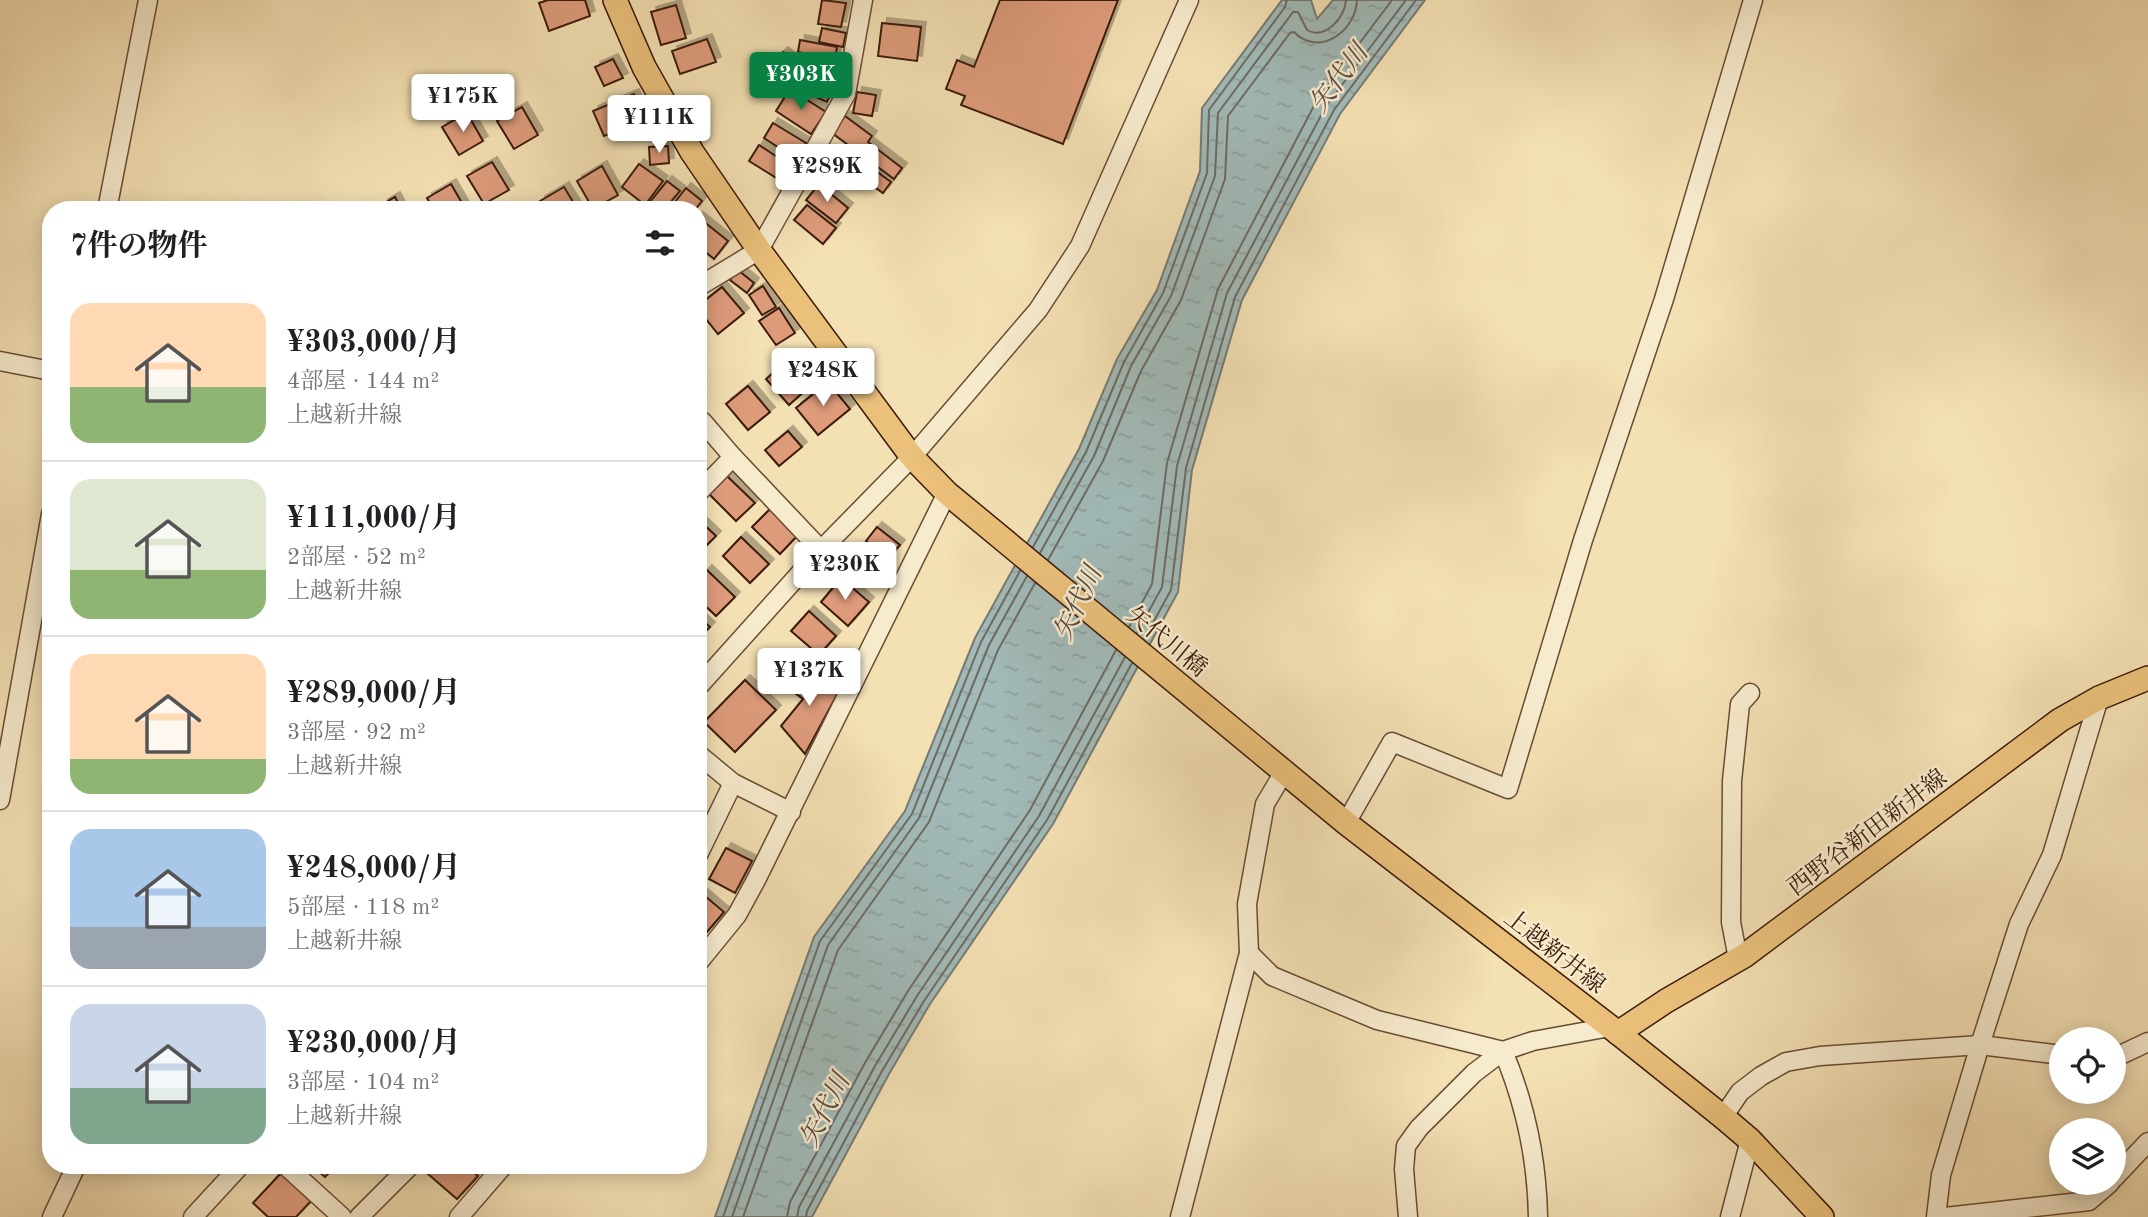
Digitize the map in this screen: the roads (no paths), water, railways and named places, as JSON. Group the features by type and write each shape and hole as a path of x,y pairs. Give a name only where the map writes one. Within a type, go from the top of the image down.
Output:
{"main road":[{"path":"615,0 644,67 692,152 759,250 912,457 953,499"},
{"name":"矢代川橋","path":"953,499 1244,738"},
{"name":"西野谷新田新井線","path":"1614,1030 1738,959 2060,720 2147,674"},
{"name":"上越新井線","path":"1244,738 1346,823 1723,1117 1750,1140 1822,1217"}],"street":[{"path":"109,201 148,0"},
{"path":"707,282 759,250 846,94 863,0"},
{"path":"707,677 821,550 912,457 1038,310 1080,246 1189,0"},
{"path":"1346,823 1392,742 1508,789 1583,540 1664,299 1753,0"},
{"path":"0,361 42,368"},
{"path":"707,427 821,550"},
{"path":"707,484 733,457"},
{"path":"707,952 737,915 791,812 860,665 953,499"},
{"path":"0,800 42,564"},
{"path":"1738,959 1731,922 1731,780 1740,704 1750,693"},
{"path":"1936,1217 1941,1174 1980,1045 2019,924 2052,855 2099,698"},
{"path":"707,761 733,783 791,812"},
{"path":"1180,1217 1249,953 1247,904 1265,804 1284,772"},
{"path":"707,836 733,783"},
{"path":"1249,953 1272,976 1377,1020 1503,1051"},
{"path":"1408,1217 1404,1169 1406,1146 1443,1103 1474,1073 1503,1051 1533,1041 1614,1030"},
{"path":"2126,1052 2148,1042"},
{"path":"1723,1117 1740,1092 1786,1062 1820,1056 1980,1045 2049,1053"},
{"path":"1503,1051 1518,1087 1538,1217"},
{"path":"1730,1217 1750,1140"},
{"path":"2126,1165 2148,1142"},
{"path":"52,1217 72,1174"},
{"path":"193,1217 233,1174"},
{"path":"295,1174 342,1217"},
{"path":"359,1217 402,1174"},
{"path":"459,1217 496,1174"},
{"path":"1945,1217 2089,1201 2096,1195"}],"water":[{"name":"矢代川","path":"1282,0 1311,0 1317,19 1333,0 1425,0 1340,114 1242,300 1192,470 1178,592 1053,824 930,1004 812,1217 715,1217 814,937 905,811 975,638 1079,449 1117,359 1157,290 1200,171 1202,108"}]}
